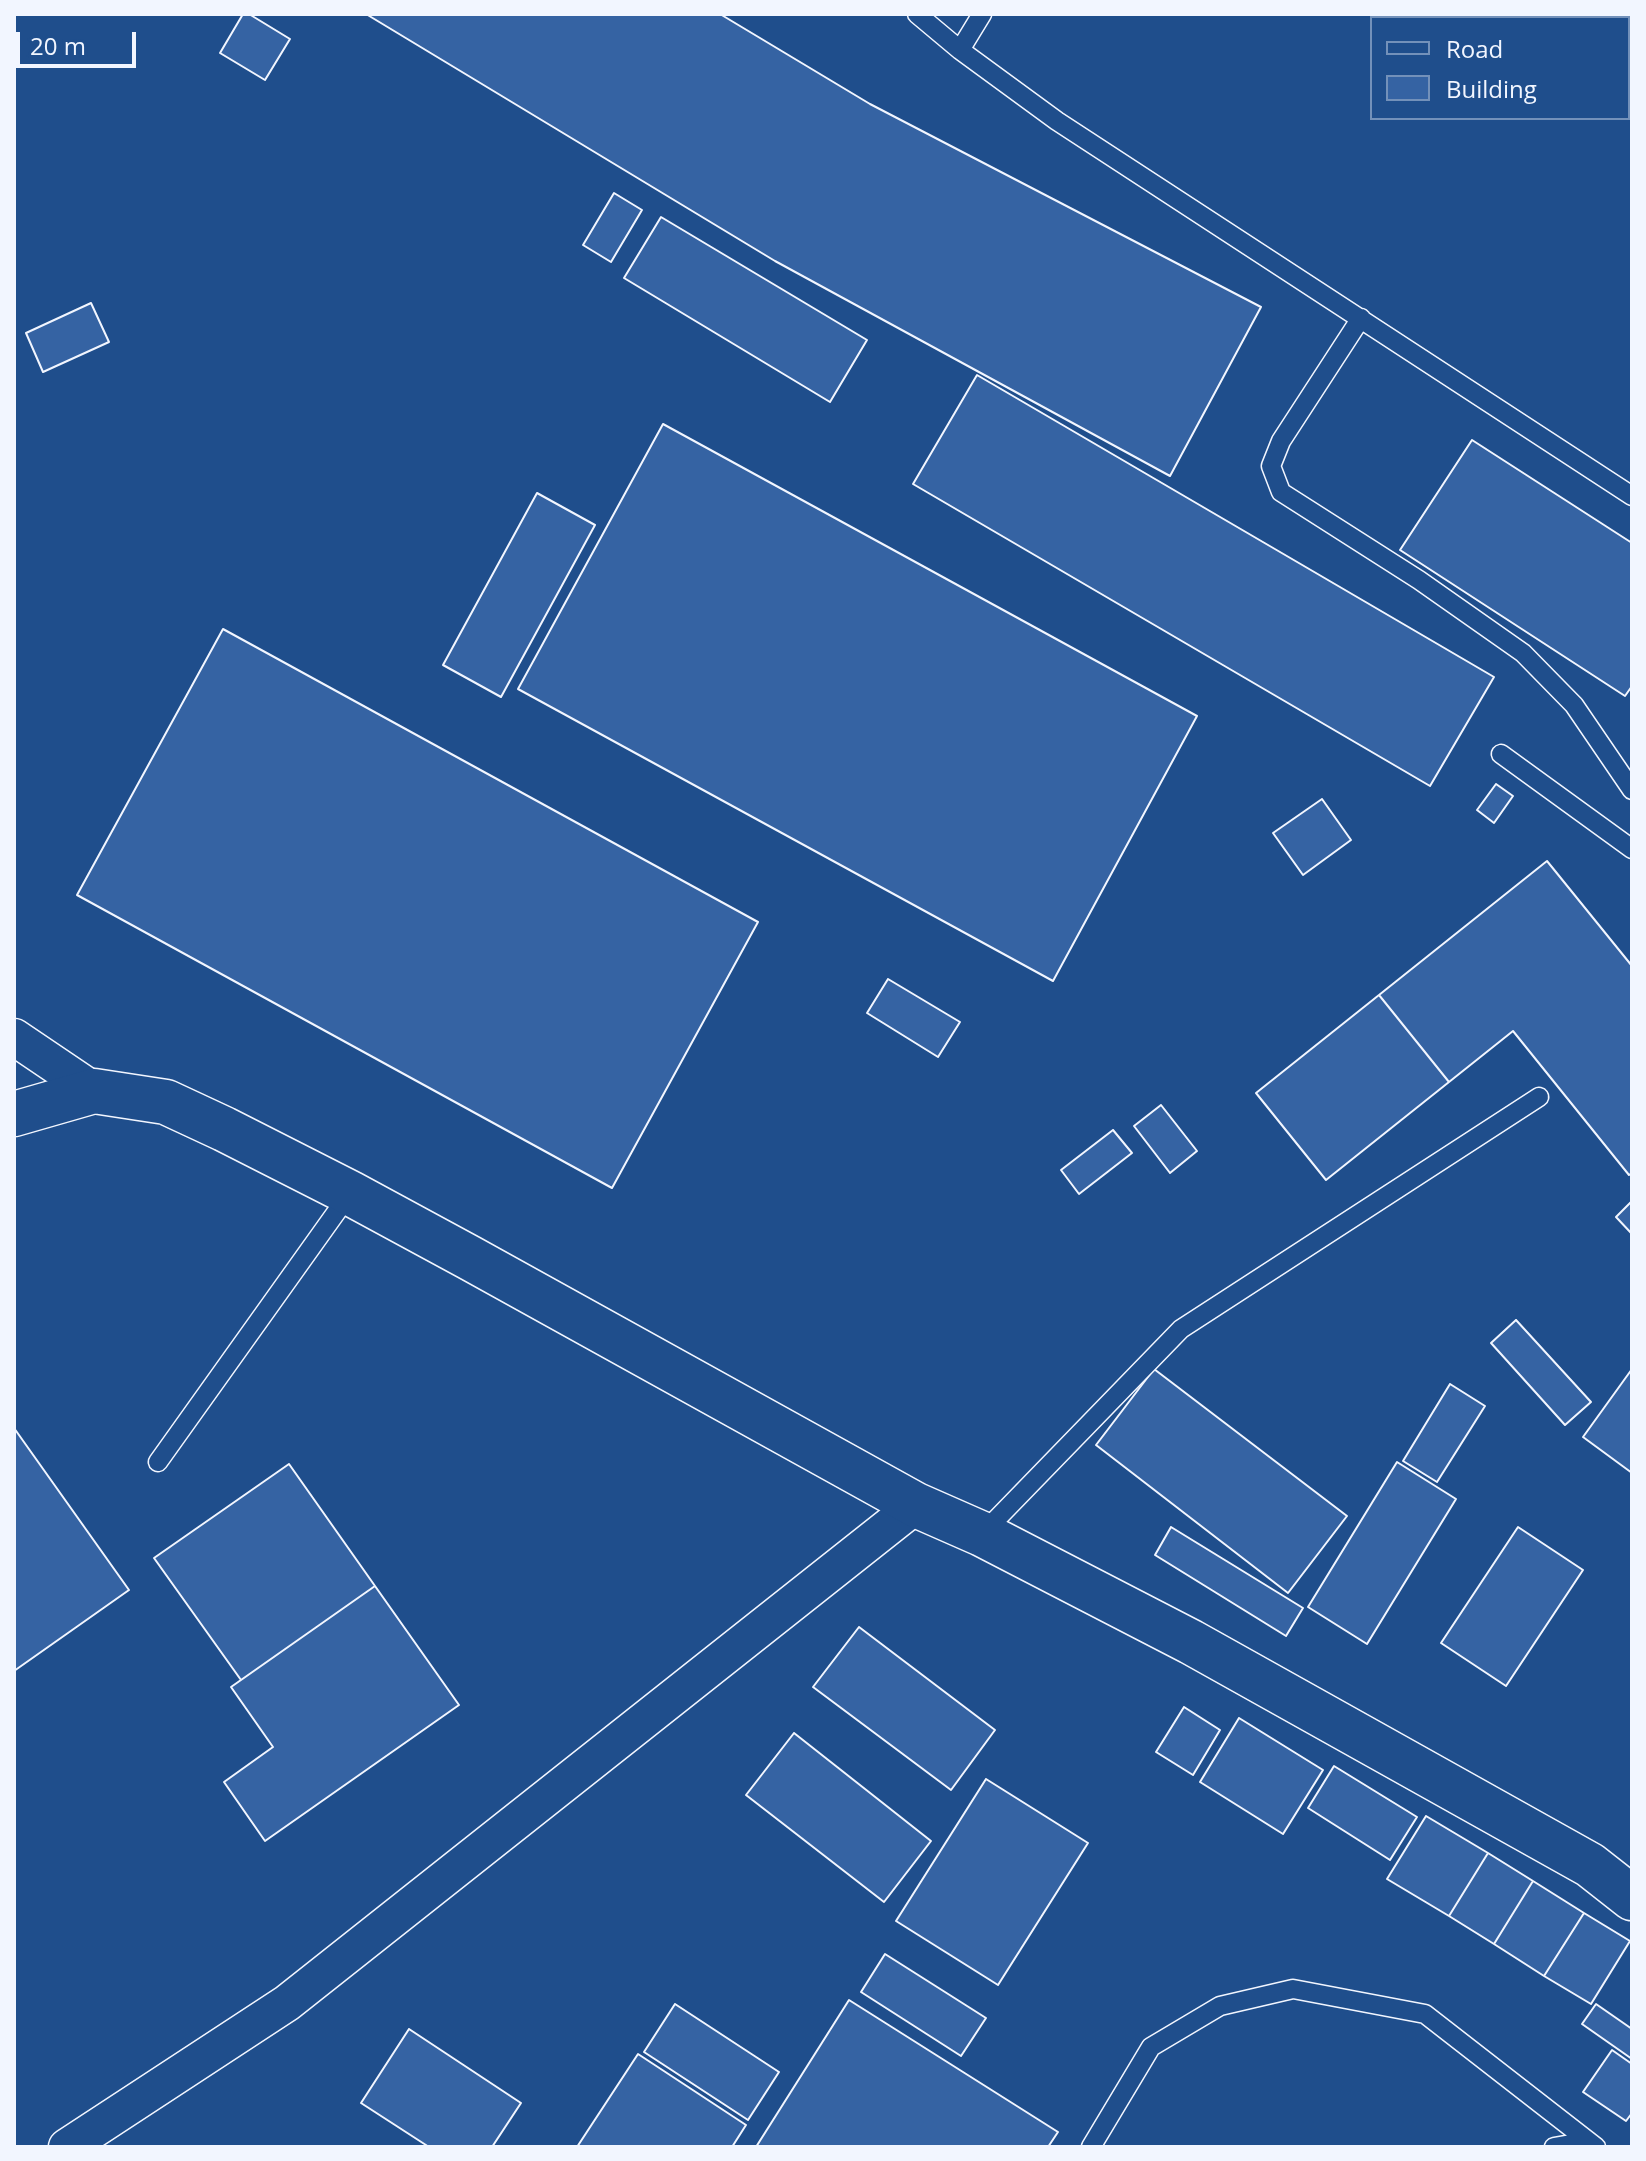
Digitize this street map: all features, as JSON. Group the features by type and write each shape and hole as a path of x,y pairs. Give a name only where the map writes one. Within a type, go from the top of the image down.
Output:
{"street":[{"path":"14,1037 94,1091"},
{"path":"14,1114 94,1091 166,1102 350,1193 916,1505 982,1534 1191,1642 1590,1865 1632,1898"},
{"path":"67,2147 287,2003 916,1505"}],"lane":[{"path":"917,14 960,50 1057,121 1632,496"},
{"path":"960,50 982,14"},
{"path":"1361,318 1281,441 1271,466 1281,492 1419,580 1523,653 1574,705 1632,790"},
{"path":"1501,754 1632,849"},
{"path":"982,1534 1181,1329 1539,1097"},
{"path":"158,1462 350,1193"},
{"path":"1091,2147 1151,2047 1220,2006 1293,1989 1425,2014 1592,2144"},
{"path":"1554,2147 1592,2144"}],"building":[{"path":"243,14 249,14 290,39 265,80 220,53"},
{"path":"366,14 720,14 870,104 1261,307 1170,476 775,261"},
{"path":"614,193 642,210 611,262 583,245"},
{"path":"661,217 867,340 830,402 624,278"},
{"path":"91,303 109,342 43,372 26,333"},
{"path":"977,375 1494,677 1430,786 913,484"},
{"path":"663,424 1197,716 1053,981 518,689"},
{"path":"1472,440 1632,543 1632,686 1625,696 1400,550"},
{"path":"537,493 595,525 501,697 443,665"},
{"path":"223,629 758,922 612,1188 77,895"},
{"path":"1496,784 1513,796 1494,823 1477,810"},
{"path":"1322,799 1351,840 1303,875 1273,833"},
{"path":"1547,861 1632,966 1632,1173 1629,1175 1513,1031 1449,1082 1379,995"},
{"path":"888,979 960,1022 938,1057 867,1013"},
{"path":"1379,995 1449,1082 1326,1180 1256,1093"},
{"path":"1161,1105 1197,1151 1170,1173 1134,1126"},
{"path":"1113,1130 1132,1153 1079,1194 1061,1170"},
{"path":"1632,1201 1632,1234 1616,1217"},
{"path":"1516,1320 1591,1402 1565,1425 1491,1343"},
{"path":"1154,1369 1347,1516 1288,1593 1096,1445"},
{"path":"1632,1369 1632,1473 1583,1437"},
{"path":"1450,1384 1485,1406 1437,1482 1403,1461"},
{"path":"14,1428 129,1590 14,1671"},
{"path":"1397,1462 1456,1499 1367,1644 1308,1607"},
{"path":"289,1464 375,1586 241,1680 154,1558"},
{"path":"1171,1527 1303,1608 1286,1636 1155,1555"},
{"path":"1518,1527 1583,1570 1506,1686 1441,1643"},
{"path":"375,1586 459,1705 265,1841 224,1782 273,1747 231,1687"},
{"path":"859,1627 995,1730 951,1790 813,1687"},
{"path":"1184,1707 1220,1730 1193,1775 1156,1752"},
{"path":"1239,1718 1323,1770 1283,1834 1200,1782"},
{"path":"794,1733 931,1841 884,1902 746,1795"},
{"path":"1334,1766 1417,1817 1390,1860 1308,1808"},
{"path":"986,1779 1088,1843 998,1985 896,1921"},
{"path":"1426,1816 1488,1853 1449,1916 1387,1879"},
{"path":"1488,1853 1533,1881 1494,1944 1449,1916"},
{"path":"1533,1881 1584,1913 1544,1976 1494,1944"},
{"path":"1584,1913 1630,1941 1591,2004 1544,1976"},
{"path":"885,1954 986,2018 961,2056 861,1992"},
{"path":"849,2000 1058,2132 1048,2147 756,2147"},
{"path":"675,2004 779,2072 748,2120 644,2052"},
{"path":"1596,2004 1632,2029 1632,2059 1582,2024"},
{"path":"409,2029 521,2103 492,2147 429,2147 361,2103"},
{"path":"1612,2050 1632,2064 1632,2113 1626,2121 1583,2092"},
{"path":"638,2054 746,2125 732,2147 577,2147"}]}
